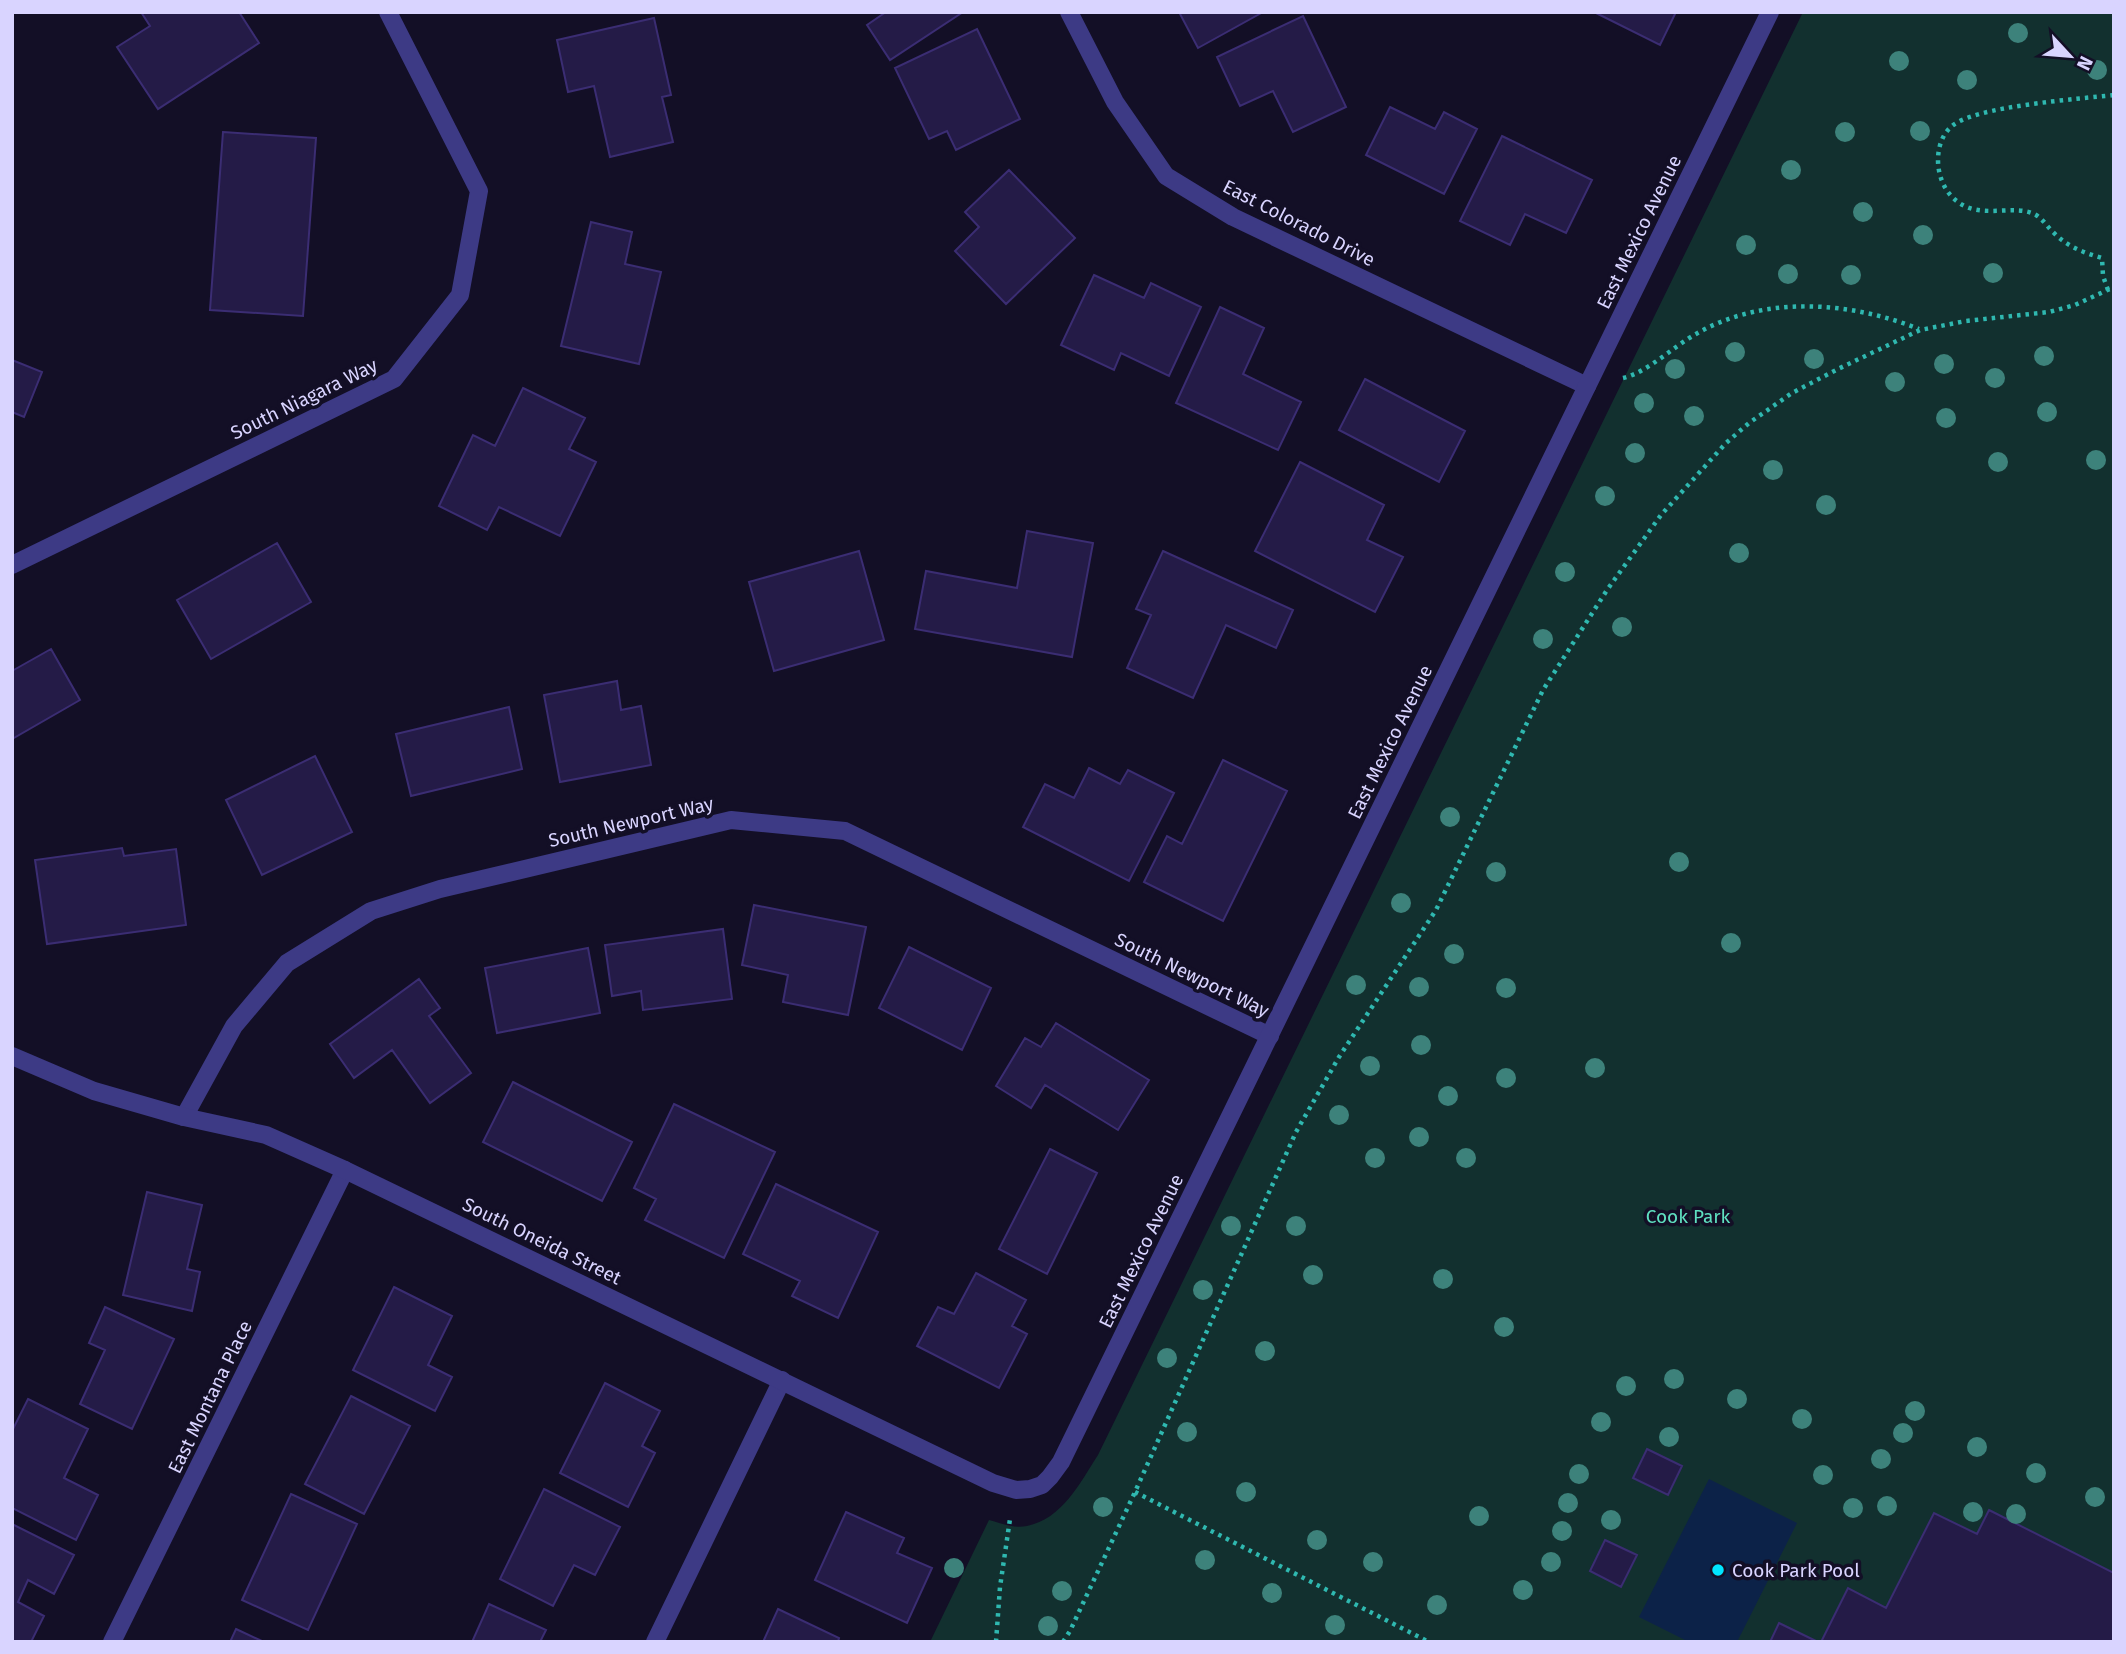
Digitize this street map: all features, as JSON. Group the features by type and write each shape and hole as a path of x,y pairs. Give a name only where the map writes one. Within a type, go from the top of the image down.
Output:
{"street":[{"name":"South Niagara Way","path":"12,565 394,379 460,295 480,191 388,12"},
{"name":"East Colorado Drive","path":"1069,12 1115,102 1166,176 1233,217 1587,386"},
{"name":"East Mexico Avenue","path":"1016,1490 1042,1485 1061,1462 1770,12"},
{"name":"South Newport Way","path":"184,1117 234,1026 288,963 371,911 440,889 731,820 845,831 1270,1036"},
{"name":"South Oneida Street","path":"12,1056 94,1091 184,1117 266,1135 345,1170 974,1475 1016,1490"},
{"name":"East Montana Place","path":"112,1642 345,1170"},
{"path":"655,1642 782,1380"}],"path":[{"path":"2108,290 2103,276 2102,258 2076,249 2060,239 2036,215 2020,211 1985,211 1957,202 1941,180 1938,152 1950,127 1975,114 2114,95"},
{"path":"1063,1642 1135,1492 1296,1132 1346,1045 1436,910 1543,690 1607,590 1661,515 1726,443 1791,393 1920,330 1966,321 2049,312 2075,305 2114,287"},
{"path":"1587,386 1629,377 1714,324 1759,310 1816,306 1849,309 1898,321 1920,330"},
{"path":"996,1642 999,1587 1016,1490"},
{"path":"1135,1492 1429,1642"}],"green space":[{"name":"Cook Park","path":"1803,12 2114,12 2114,1642 930,1642 989,1520 1022,1527 1050,1516 1077,1488 1098,1455"}],"water":[{"name":"Cook Park Pool","path":"1709,1479 1797,1523 1737,1642 1689,1642 1639,1617"}],"building":[{"path":"141,12 239,12 259,43 158,109 117,47 150,26"},
{"path":"886,12 963,12 890,60 867,25"},
{"path":"1179,12 1263,12 1198,48"},
{"path":"1594,12 1676,12 1660,45"},
{"path":"1303,16 1346,107 1293,132 1273,91 1240,106 1217,57"},
{"path":"654,18 671,95 662,97 673,142 610,157 594,86 568,92 557,40"},
{"path":"977,29 1020,119 956,150 947,131 929,139 895,68"},
{"path":"1390,107 1435,129 1444,112 1477,129 1444,194 1366,155"},
{"path":"223,132 316,138 303,316 210,310"},
{"path":"1502,136 1592,180 1566,233 1525,214 1510,245 1460,221"},
{"path":"1009,170 1075,238 1006,304 955,251 979,227 965,212"},
{"path":"591,222 632,232 625,264 661,272 639,364 561,346"},
{"path":"1094,275 1144,298 1151,283 1201,307 1169,376 1121,353 1114,370 1061,345"},
{"path":"1220,307 1264,328 1243,374 1301,402 1278,450 1176,403"},
{"path":"12,360 42,372 24,417 12,412"},
{"path":"1365,379 1465,431 1439,482 1339,430"},
{"path":"523,388 585,418 569,449 596,462 560,536 499,507 487,530 439,506 473,435 495,446"},
{"path":"1300,462 1384,505 1367,540 1403,557 1375,612 1255,551"},
{"path":"1027,531 1093,543 1072,657 915,629 926,571 1017,588"},
{"path":"277,543 311,602 211,659 177,600"},
{"path":"859,551 884,640 774,671 749,582"},
{"path":"1163,551 1293,610 1276,648 1226,625 1193,698 1127,668 1151,615 1136,609"},
{"path":"51,649 80,700 12,739 12,671"},
{"path":"617,681 621,710 641,706 651,765 560,782 544,695"},
{"path":"509,707 522,769 411,796 396,734"},
{"path":"315,756 352,832 262,875 226,800"},
{"path":"1223,760 1287,791 1223,921 1144,882 1167,836 1182,844"},
{"path":"1089,768 1120,784 1128,770 1174,793 1129,881 1023,827 1045,784 1074,798"},
{"path":"122,848 124,856 176,849 186,925 47,944 35,860"},
{"path":"754,905 866,927 848,1015 783,1002 788,975 742,965"},
{"path":"723,929 732,999 643,1010 641,991 612,996 605,945"},
{"path":"909,947 991,988 962,1050 879,1008"},
{"path":"588,948 600,1013 497,1033 485,968"},
{"path":"419,979 440,1008 429,1016 471,1073 430,1103 392,1050 354,1078 330,1044"},
{"path":"1056,1023 1149,1080 1118,1130 1045,1085 1031,1108 996,1086 1025,1038 1041,1047"},
{"path":"513,1082 632,1142 602,1201 483,1142"},
{"path":"674,1104 775,1152 724,1258 645,1220 656,1199 634,1188"},
{"path":"1050,1149 1097,1173 1047,1274 999,1249"},
{"path":"776,1184 878,1232 838,1318 792,1296 800,1281 743,1254"},
{"path":"147,1192 202,1205 187,1269 200,1272 192,1311 123,1295"},
{"path":"976,1273 1026,1300 1012,1326 1027,1334 999,1388 917,1346 938,1307 954,1314"},
{"path":"394,1287 452,1316 428,1365 452,1377 435,1411 353,1370"},
{"path":"105,1307 174,1339 132,1429 80,1404 105,1350 89,1343"},
{"path":"605,1383 660,1411 642,1446 655,1453 628,1507 560,1473"},
{"path":"351,1396 410,1426 364,1514 305,1484"},
{"path":"28,1399 88,1429 64,1478 98,1495 76,1540 12,1508 12,1431"},
{"path":"1647,1449 1682,1466 1668,1495 1633,1478"},
{"path":"544,1489 620,1527 595,1575 574,1565 553,1606 500,1579"},
{"path":"291,1494 357,1524 308,1630 242,1600"},
{"path":"1989,1510 2114,1573 2114,1642 1821,1642 1848,1588 1886,1608 1934,1513 1977,1534"},
{"path":"846,1512 904,1538 897,1553 932,1568 907,1623 815,1580"},
{"path":"12,1524 74,1555 54,1594 28,1580 18,1602 44,1616 31,1642 12,1642"},
{"path":"1605,1540 1637,1555 1621,1587 1590,1571"},
{"path":"489,1604 546,1630 540,1642 472,1642"},
{"path":"778,1609 839,1638 838,1642 763,1642"},
{"path":"1779,1623 1818,1642 1770,1642"},
{"path":"236,1629 264,1642 230,1642"}],"place":[{"name":"Cook Park Pool","path":"1718,1570"}]}
